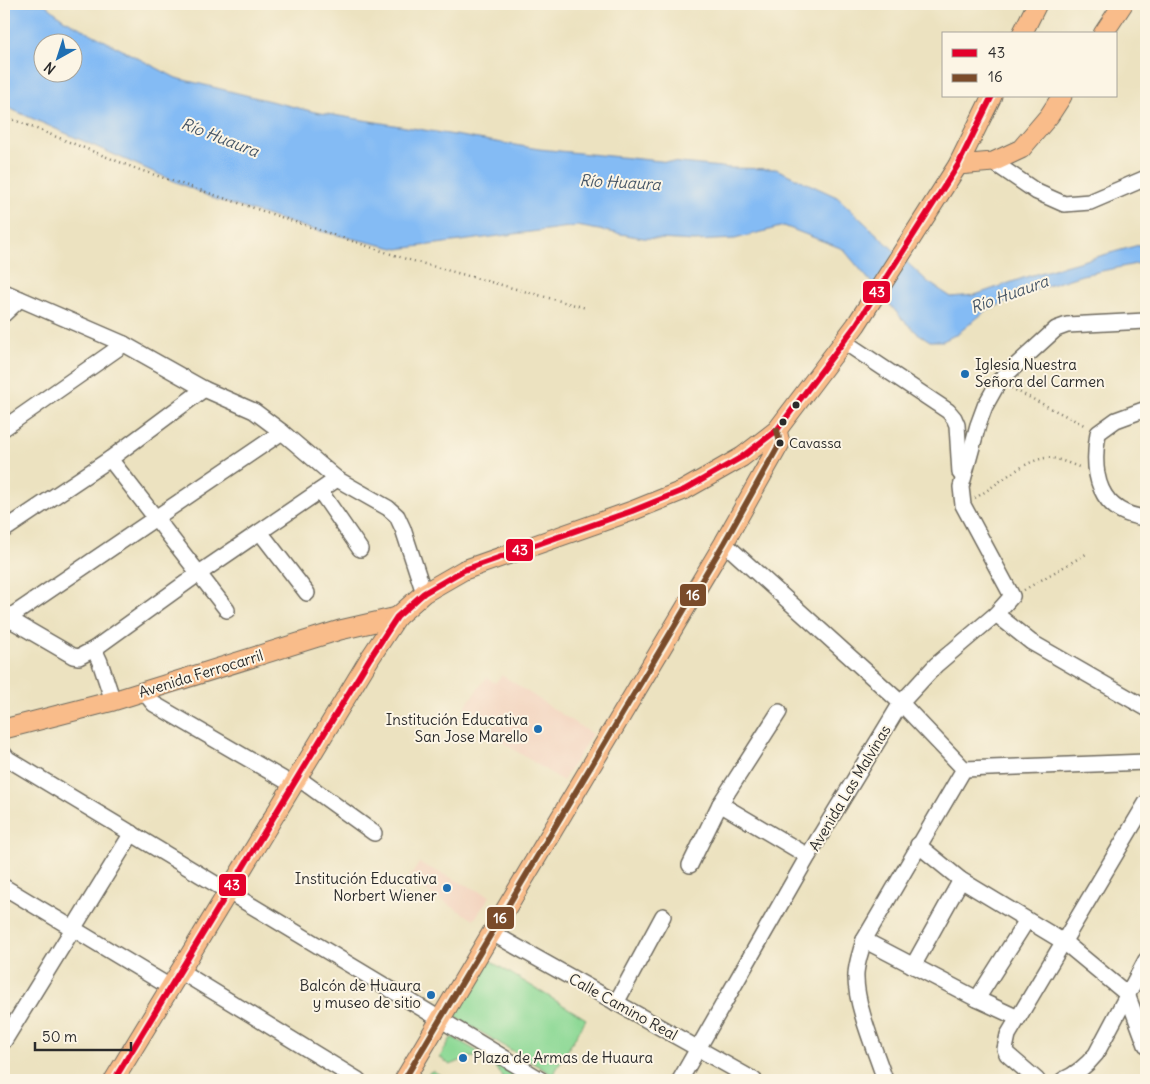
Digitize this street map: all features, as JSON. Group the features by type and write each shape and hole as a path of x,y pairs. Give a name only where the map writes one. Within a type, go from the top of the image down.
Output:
{"main road":[{"path":"1023,32 1037,4"},
{"path":"1104,32 1122,4"},
{"path":"115,1080 228,891 397,617 424,593 464,570 632,511 684,490 742,457 777,430 856,325 958,165 991,98"},
{"path":"958,165 993,162 1021,149 1049,116 1061,98"},
{"path":"404,1080 724,543 780,443 777,430"},
{"name":"Avenida Ferrocarril","path":"4,729 144,692 340,630 397,617"}],"street":[{"path":"993,162 1037,192 1064,204 1090,202 1146,178"},
{"path":"4,292 124,344 204,389 254,411 282,432 337,479 388,508 397,516 424,593"},
{"path":"4,314 20,299"},
{"path":"961,487 978,425 998,381 1056,329 1067,325 1146,321"},
{"path":"843,341 948,411 954,418 957,424 963,505 1012,596"},
{"path":"4,428 124,344"},
{"path":"4,530 110,459 204,389"},
{"path":"1146,409 1116,420 1098,433 1094,452 1101,491 1114,506 1131,516 1146,518"},
{"path":"282,432 5,618 73,656 79,657 94,649 198,574 337,479"},
{"path":"110,459 227,610"},
{"path":"320,491 360,549"},
{"path":"260,532 307,592"},
{"path":"724,543 902,703 964,769 1146,762"},
{"name":"Avenida Las Malvinas","path":"680,1080 808,856 902,703 936,666 996,614 1012,596"},
{"path":"996,614 1031,642 1146,708"},
{"path":"94,649 113,701"},
{"path":"144,692 154,704 295,782 374,833"},
{"path":"690,865 720,804 779,712"},
{"path":"4,754 8,759 541,1080"},
{"path":"885,1080 860,1004 856,978 859,959 864,940 918,844 964,769"},
{"path":"1036,1080 1007,1054 1005,1049 1008,1035 1146,803"},
{"path":"720,804 808,856"},
{"path":"4,1041 132,833"},
{"path":"918,844 961,880 1064,942 1127,994 1146,1045"},
{"path":"913,966 961,880"},
{"path":"4,887 170,987"},
{"path":"616,1003 663,916"},
{"path":"977,999 1027,920"},
{"name":"Calle Camino Real","path":"492,933 754,1080"},
{"path":"864,940 977,999 1018,1018"},
{"path":"1063,1080 1071,1077 1086,1066 1096,1054 1146,960"},
{"path":"180,971 358,1080"}],"path":[{"path":"4,116 136,169 406,259 586,308"},
{"path":"998,381 1098,433"},
{"path":"963,505 1036,460 1050,458 1084,468"},
{"path":"1012,596 1086,554"}],"shaded area":[{"name":"Institución Educativa San Jose Marello","path":"502,675 592,734 563,781 488,733 495,724 483,715 481,718 465,706 487,677 495,683"},
{"name":"Institución Educativa Norbert Wiener","path":"419,863 490,896 474,920 408,880"}],"green space":[{"path":"487,959 586,1019 553,1075 454,1016"},
{"path":"451,1038 484,1055 485,1059 470,1057 450,1065 440,1057"},
{"path":"497,1066 524,1080 504,1080 495,1068"},
{"path":"433,1071 442,1076 444,1080 425,1080 430,1072"}],"water":[{"name":"Río Huaura","path":"4,4 45,4 63,19 176,78 315,112 539,149 731,168 776,169 837,197 928,282 951,297 975,295 1029,276 1146,243 1146,262 1082,275 1025,293 986,311 957,334 943,341 930,341 903,320 843,249 784,226 735,239 694,241 643,238 577,226 398,249 311,229 217,200 4,106"}],"transit line":[{"name":"43","path":"114,1080 370,658 397,617 424,593 464,570 632,511 684,490 742,457 777,430 856,325 958,165 991,98"},
{"name":"16","path":"404,1080 724,543 780,443 777,430"}],"place":[{"name":"Iglesia Nuestra Señora del Carmen","path":"965,374"},
{"name":"Cavassa","path":"780,443"},
{"name":"Institución Educativa San Jose Marello","path":"538,729"},
{"name":"Institución Educativa Norbert Wiener","path":"447,888"},
{"name":"Balcón de Huaura y museo de sitio","path":"431,995"},
{"name":"Plaza de Armas de Huaura","path":"463,1058"}]}
